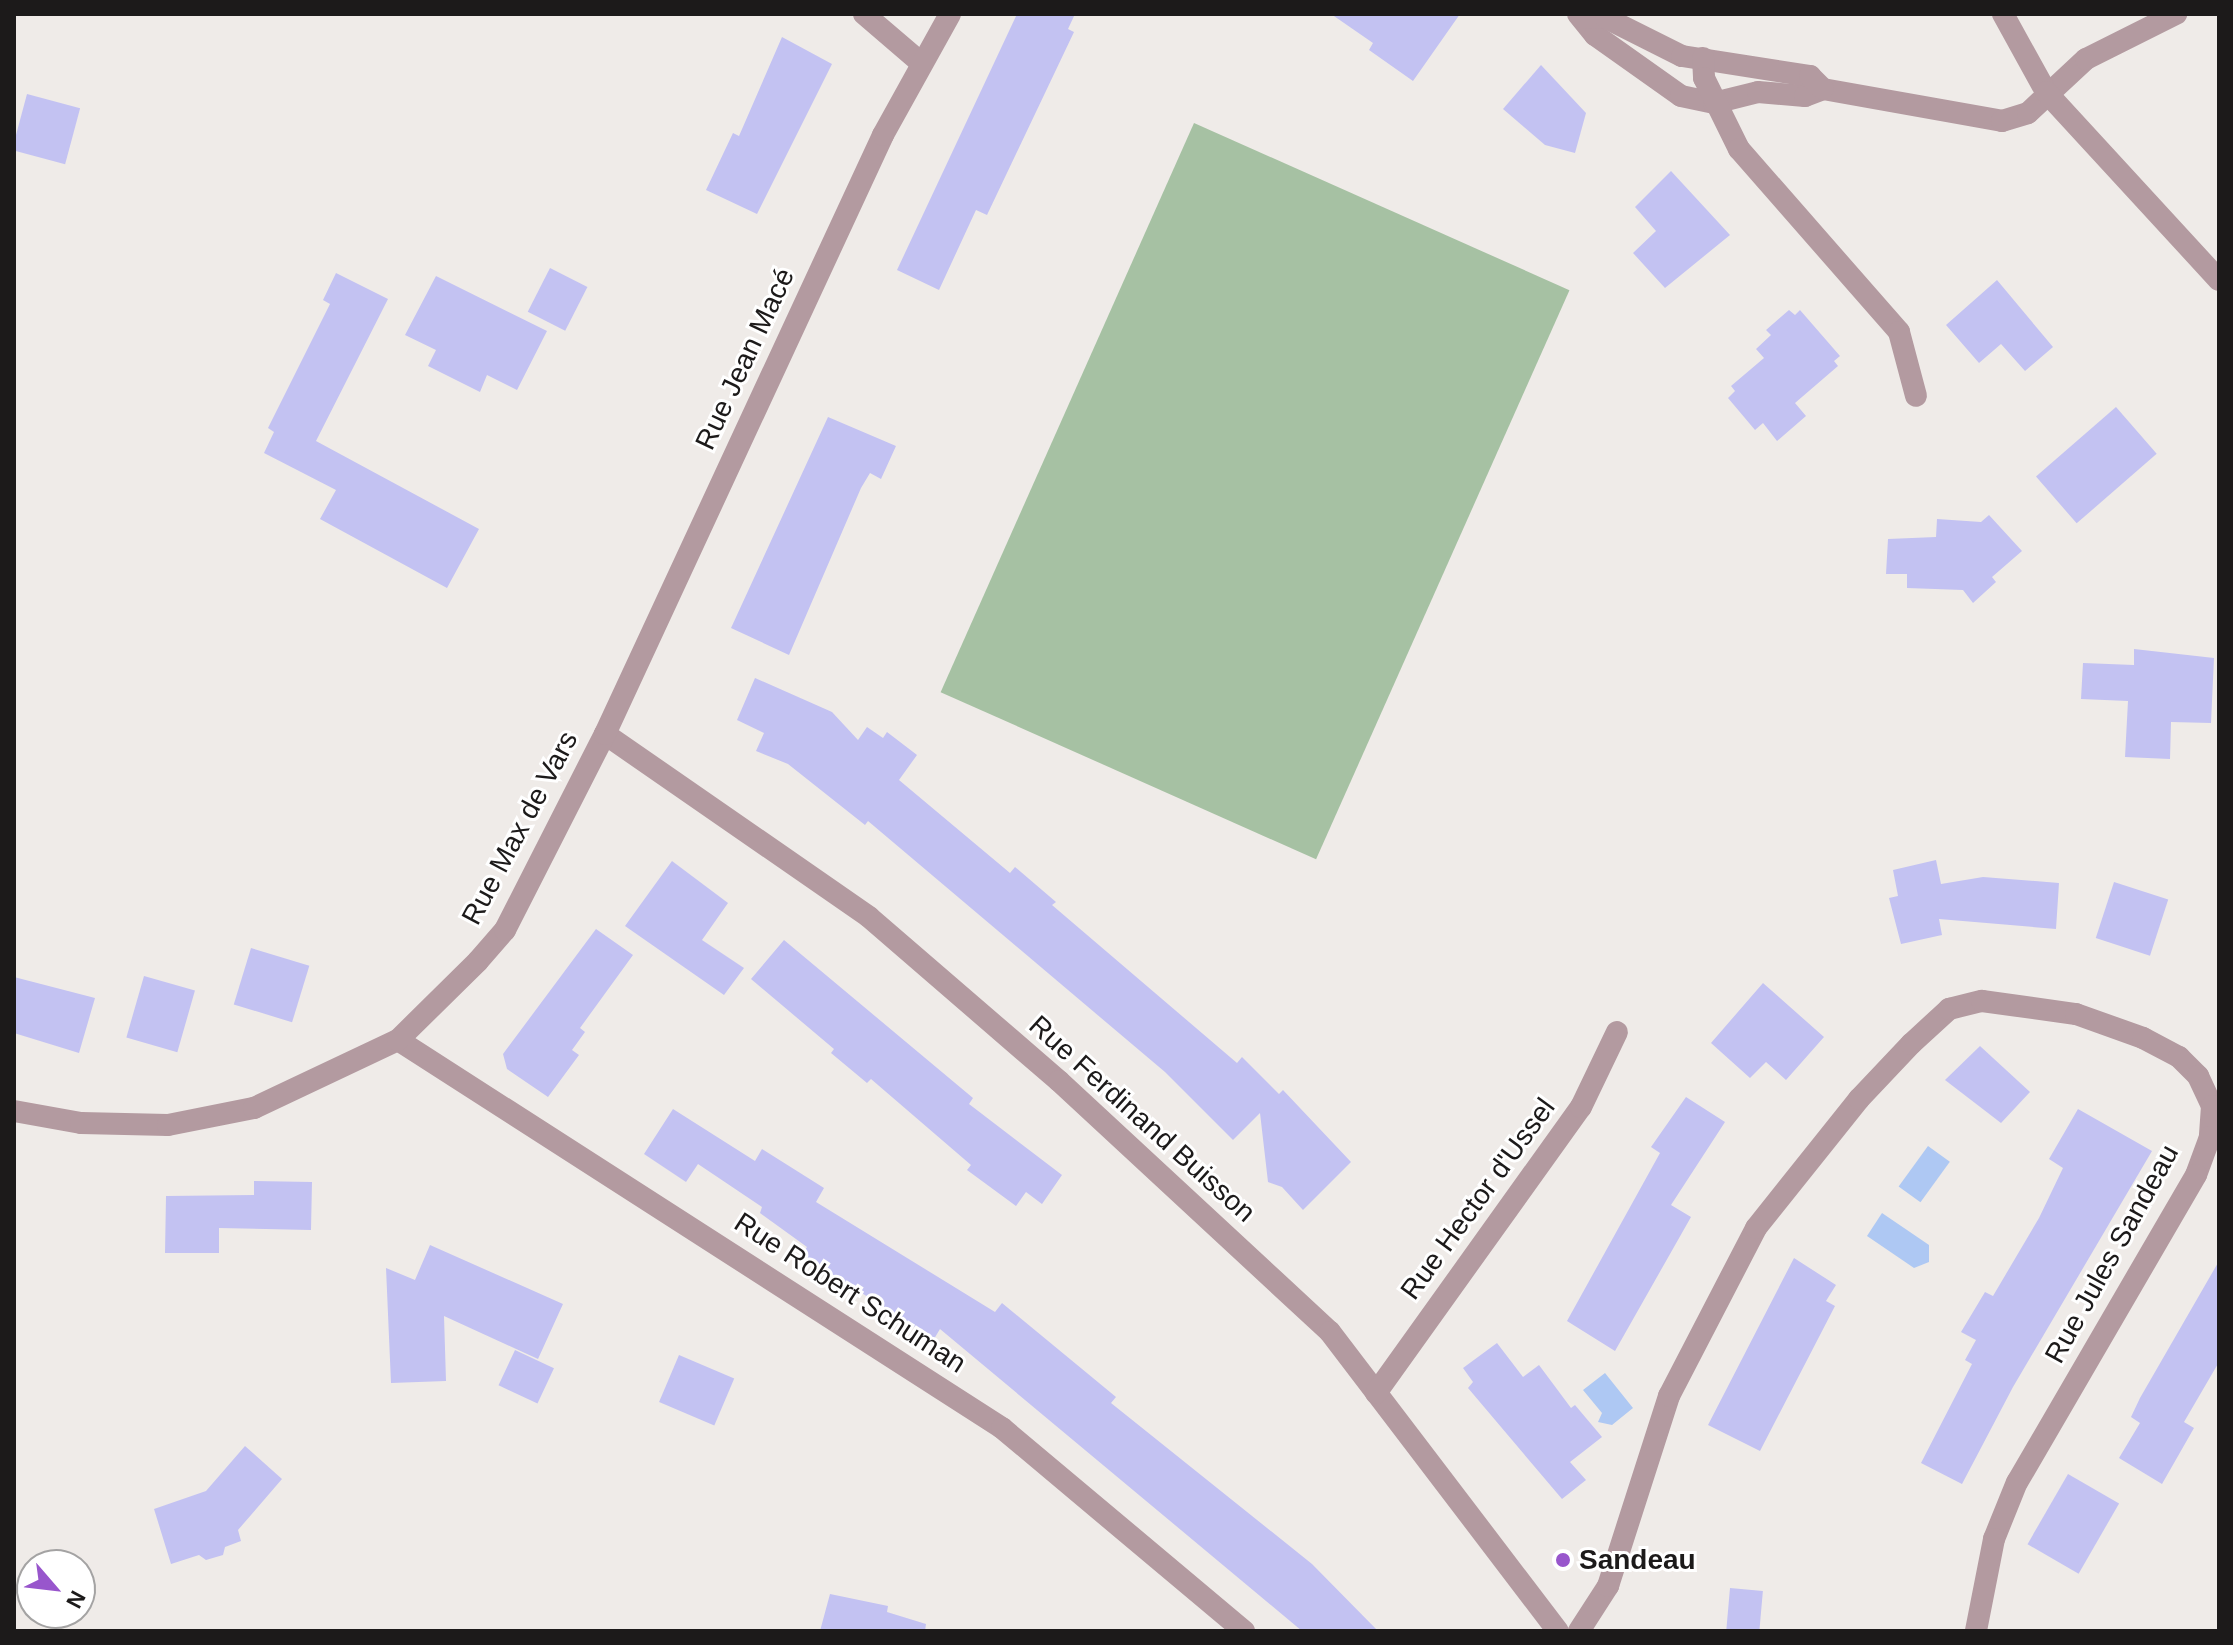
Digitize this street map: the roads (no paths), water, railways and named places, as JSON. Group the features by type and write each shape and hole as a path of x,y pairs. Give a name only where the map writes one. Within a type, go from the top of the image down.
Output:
{"street":[{"path":"864,14 920,62"},
{"name":"Rue Jean Macé","path":"605,734 920,62 950,14"},
{"path":"2003,14 2046,92 2219,280"},
{"path":"1580,15 1595,35 1681,96 1714,103 1758,92 1805,96 1823,89 2002,121 2028,113 2046,92 2086,59 2176,14"},
{"path":"1580,15 1606,18 1658,48 1810,76 1823,89"},
{"path":"1703,58 1704,78 1739,149 1899,332 1916,396"},
{"name":"Rue Max de Vars","path":"14,1111 81,1123 168,1125 254,1108 398,1040 439,1004 505,930 605,734"},
{"name":"Rue Ferdinand Buisson","path":"605,734 869,917 1059,1081 1308,1311 1376,1393 1558,1631"},
{"name":"Rue Jules Sandeau","path":"1579,1631 1608,1586 1669,1396 1756,1228 1911,1044 1949,1009 1982,1001 2076,1014 2143,1038 2179,1057 2198,1076 2212,1106 2210,1137 2196,1175 2017,1482 1994,1539 1976,1631"},
{"name":"Rue Hector d'Ussel","path":"1376,1393 1581,1107 1617,1032"},
{"name":"Rue Robert Schuman","path":"398,1040 1002,1428 1244,1631"}],"water":[{"path":"1928,1146 1950,1162 1920,1202 1899,1186"},
{"path":"1882,1213 1929,1245 1929,1262 1914,1268 1867,1236"},
{"path":"1605,1373 1633,1408 1612,1425 1598,1422 1602,1413 1583,1390"}],"place":[{"name":"Sandeau","path":"1563,1560"}]}
